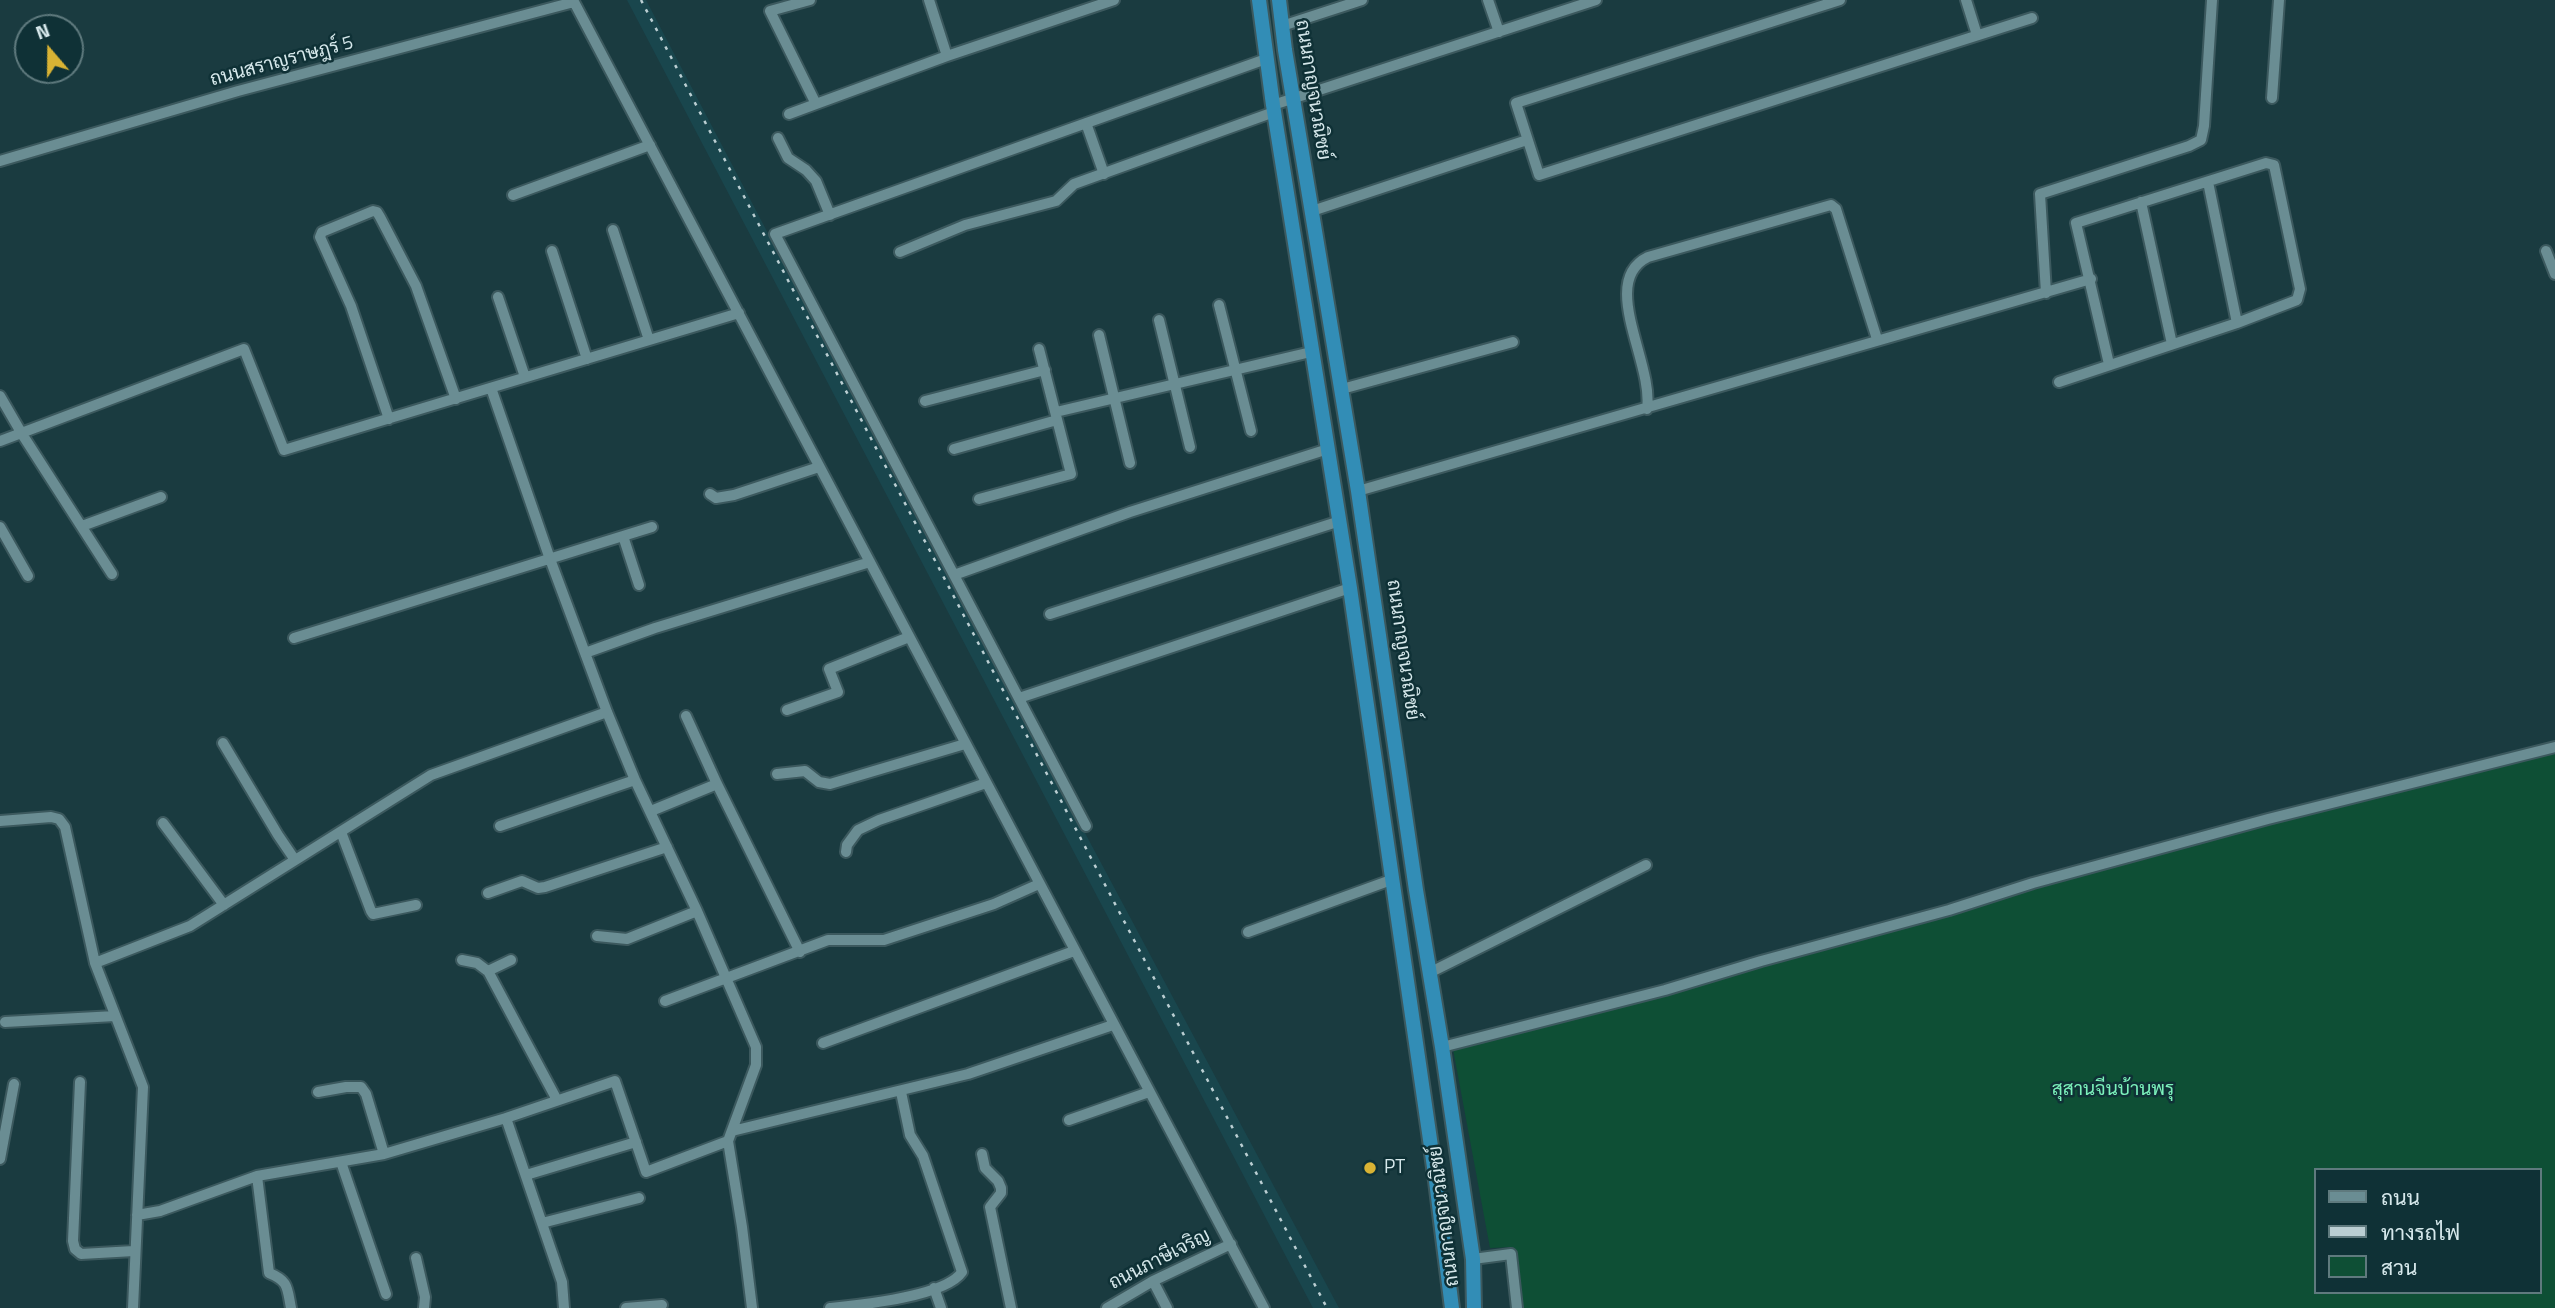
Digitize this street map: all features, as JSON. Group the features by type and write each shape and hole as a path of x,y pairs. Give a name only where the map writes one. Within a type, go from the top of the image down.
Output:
{"highway":[{"name":"ถนนกาญจนวณิชย์","path":"1259,0 1273,109 1340,520 1437,1181 1452,1308"},
{"name":"ถนนกาญจนวณิชย์","path":"1279,0 1358,491 1416,890 1431,972 1473,1259 1474,1308"}],"street":[{"path":"810,0 770,11 816,104"},
{"path":"929,0 947,56"},
{"path":"789,114 947,56 1114,0"},
{"path":"1282,26 1362,0"},
{"path":"1488,0 1499,32"},
{"path":"900,252 965,225 1056,201 1074,184 1293,99 1596,0"},
{"path":"1840,0 1516,103 1539,175 2032,18"},
{"path":"1966,0 1977,35"},
{"path":"2046,293 2040,194 2201,140 2212,0"},
{"path":"2272,98 2279,0"},
{"path":"574,1 1112,1025 1264,1308"},
{"name":"ถนนสราญราษฎร์ 5","path":"0,161 238,91 574,1"},
{"path":"1086,825 775,234 1266,59"},
{"path":"1086,123 1104,174"},
{"path":"778,138 788,158 806,170 816,181 830,215"},
{"path":"1312,211 1527,140"},
{"path":"513,195 650,145"},
{"path":"2059,382 2293,303 2300,293 2276,167 2266,163 2076,223 2109,364"},
{"path":"2208,182 2237,323"},
{"path":"2141,202 2172,344"},
{"path":"1647,409 1648,388 1627,306 1626,290 1631,271 1648,257 1831,205 1836,209 1877,339"},
{"path":"389,419 351,306 320,237 323,232 373,211 379,214 416,286 456,399"},
{"path":"613,230 649,341"},
{"path":"552,251 587,359"},
{"path":"2546,251 2555,274"},
{"path":"1358,491 2091,279"},
{"path":"498,297 525,377"},
{"path":"1219,305 1251,431"},
{"path":"0,441 244,349 284,450 739,313"},
{"path":"1158,320 1190,447"},
{"path":"1099,335 1130,463"},
{"path":"1342,389 1513,342"},
{"path":"979,499 1071,474 1039,349"},
{"path":"954,449 1114,398 1311,352"},
{"path":"925,401 1045,370"},
{"path":"491,388 607,712 635,780 727,978 757,1052 730,1136 752,1308"},
{"path":"0,396 112,574"},
{"path":"954,575 1130,512 1328,449"},
{"path":"710,494 716,498 734,495 819,467"},
{"path":"82,526 161,497"},
{"path":"1050,614 1340,520"},
{"path":"0,527 28,576"},
{"path":"295,638 652,527"},
{"path":"623,536 639,585"},
{"path":"585,653 655,628 870,562"},
{"path":"1019,698 1350,588"},
{"path":"787,710 838,692 829,670 909,637"},
{"path":"95,962 190,926 431,775 607,712"},
{"path":"686,716 800,952"},
{"path":"223,743 295,860"},
{"path":"777,774 805,771 821,783 830,784 965,744"},
{"path":"1442,1047 1665,990 2202,837 2555,747"},
{"path":"500,826 635,780"},
{"path":"846,852 847,845 858,830 879,820 986,783"},
{"path":"650,811 717,784"},
{"path":"0,821 51,817 59,819 65,827 95,962 143,1087 133,1308"},
{"path":"163,823 224,905"},
{"path":"341,832 373,914 384,914 416,905"},
{"path":"488,893 522,881 538,888 545,887 667,847"},
{"path":"1431,972 1646,865"},
{"path":"1248,932 1391,880"},
{"path":"665,1001 833,939 884,940 994,904 1039,884"},
{"path":"597,936 627,939 697,911"},
{"path":"823,1043 1074,951"},
{"path":"462,960 477,963 489,972 557,1100"},
{"path":"489,972 511,960"},
{"path":"5,1022 115,1016"},
{"path":"137,1215 160,1211 257,1176 384,1154 506,1118 615,1081 646,1172 730,1136 968,1074 1112,1025"},
{"path":"79,1082 72,1241 81,1254 134,1251"},
{"path":"0,1159 5,1111 14,1084"},
{"path":"318,1092 361,1087 366,1094 384,1154"},
{"path":"830,1308 889,1302 957,1278 962,1270 923,1156 910,1135 901,1092"},
{"path":"1069,1120 1149,1092"},
{"path":"506,1118 562,1282 564,1308"},
{"path":"526,1175 636,1142"},
{"path":"982,1154 985,1168 1001,1188 1001,1193 990,1207 1011,1308"},
{"path":"341,1162 386,1294"},
{"path":"257,1176 269,1273 282,1278 287,1287 291,1308"},
{"path":"542,1223 639,1198"},
{"name":"ถนนภาษีเจริญ","path":"1107,1308 1153,1281 1231,1244"},
{"path":"1473,1259 1511,1254 1517,1308"},
{"path":"416,1258 425,1297 424,1308"},
{"path":"1153,1281 1167,1308"},
{"path":"934,1288 941,1308"},
{"path":"626,1308 662,1305"}],"shaded area":[{"path":"627,0 646,0 923,530 1339,1308 1313,1308"}],"green space":[{"name":"สุสานจีนบ้านพรุ","path":"2555,750 2555,1308 1521,1308 1513,1247 1490,1248 1453,1049 2279,822"}],"railway":[{"path":"641,0 1327,1308"}],"place":[{"name":"PT","path":"1370,1168"}]}
